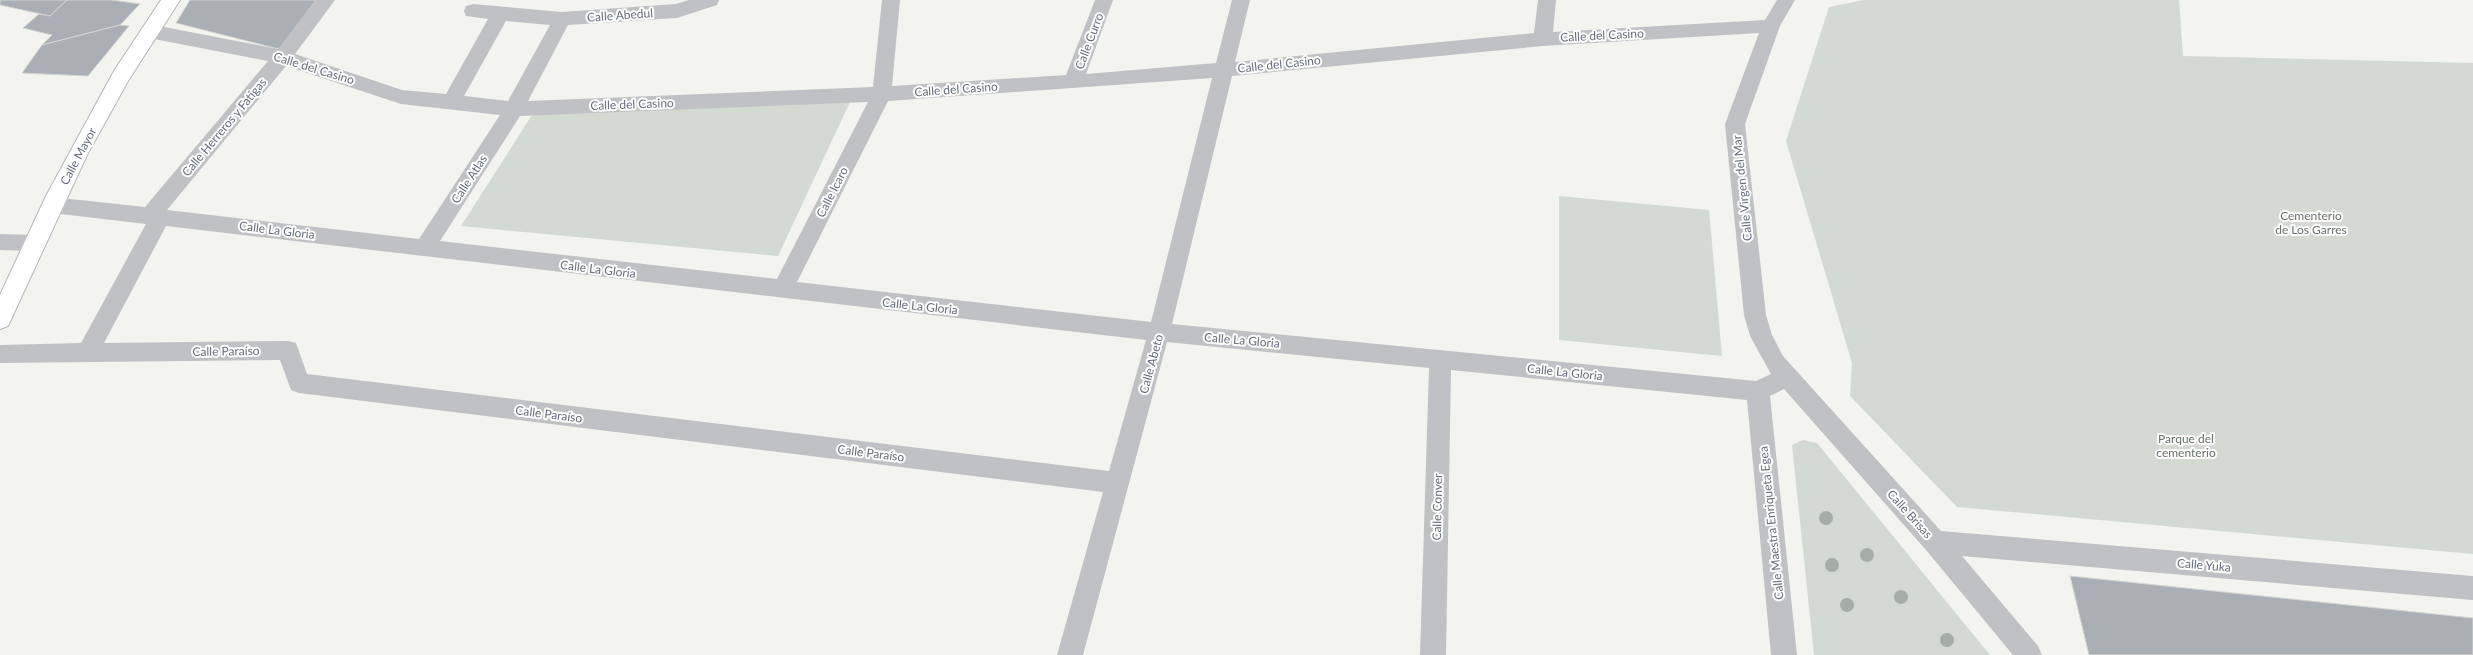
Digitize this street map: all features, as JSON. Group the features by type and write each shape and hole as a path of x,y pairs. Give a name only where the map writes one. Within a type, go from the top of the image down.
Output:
{"main road":[{"name":"Calle Mayor","path":"0,320 52,205 124,68 171,0"}],"street":[{"name":"Calle Herreros y Fatigas","path":"88,352 155,216 326,0"},
{"name":"Calle Abedul","path":"473,11 515,10 562,19 680,6 710,0"},
{"path":"882,94 892,0"},
{"name":"Calle Curro","path":"1073,82 1104,0"},
{"name":"Calle Abeto","path":"1070,655 1119,483 1159,332 1241,0"},
{"path":"1543,39 1547,0"},
{"name":"Calle Virgen del Mar","path":"1786,0 1771,26 1735,124 1755,315 1767,351 1787,377"},
{"path":"451,102 515,10"},
{"path":"514,109 562,19"},
{"name":"Calle del Casino","path":"149,31 282,57 401,97 514,109 882,94 1073,82 1223,70 1543,39 1771,26"},
{"name":"Calle Icaro","path":"782,290 882,94"},
{"name":"Calle Atlas","path":"424,248 514,109"},
{"name":"Calle La Gloria","path":"52,205 782,290 1159,332 1758,391"},
{"path":"0,242 34,243"},
{"name":"Calle Paraíso","path":"0,354 288,350 299,383 1119,483"},
{"name":"Calle Conver","path":"1433,655 1440,359"},
{"path":"1758,391 1787,377"},
{"name":"Calle Brisas","path":"1787,377 1935,542 2029,655"},
{"name":"Calle Maestra Enriqueta Egea","path":"1758,391 1784,655"},
{"name":"Calle Yuka","path":"1935,542 2473,588"}],"green space":[{"name":"Cementerio de Los Garres","path":"1864,0 2179,0 2183,56 2473,63 2473,554 1957,507 1850,396 1852,363 1786,141 1829,7"},
{"path":"850,102 778,256 461,226 532,115"},
{"path":"1559,196 1709,210 1722,356 1559,340"},
{"path":"1803,440 1817,443 1990,655 1814,655 1792,445"}],"building":[{"path":"0,0 67,0 50,16 0,5"},
{"path":"67,0 112,0 140,4 120,25 42,45 52,35 23,28 39,14 50,16"},
{"path":"190,0 316,0 279,49 176,23"},
{"path":"120,25 129,26 88,76 22,73 42,45"},
{"path":"2070,576 2473,618 2473,655 2089,655"}],"park label":[{"name":"Parque del cementerio","path":"2186,445"}]}
